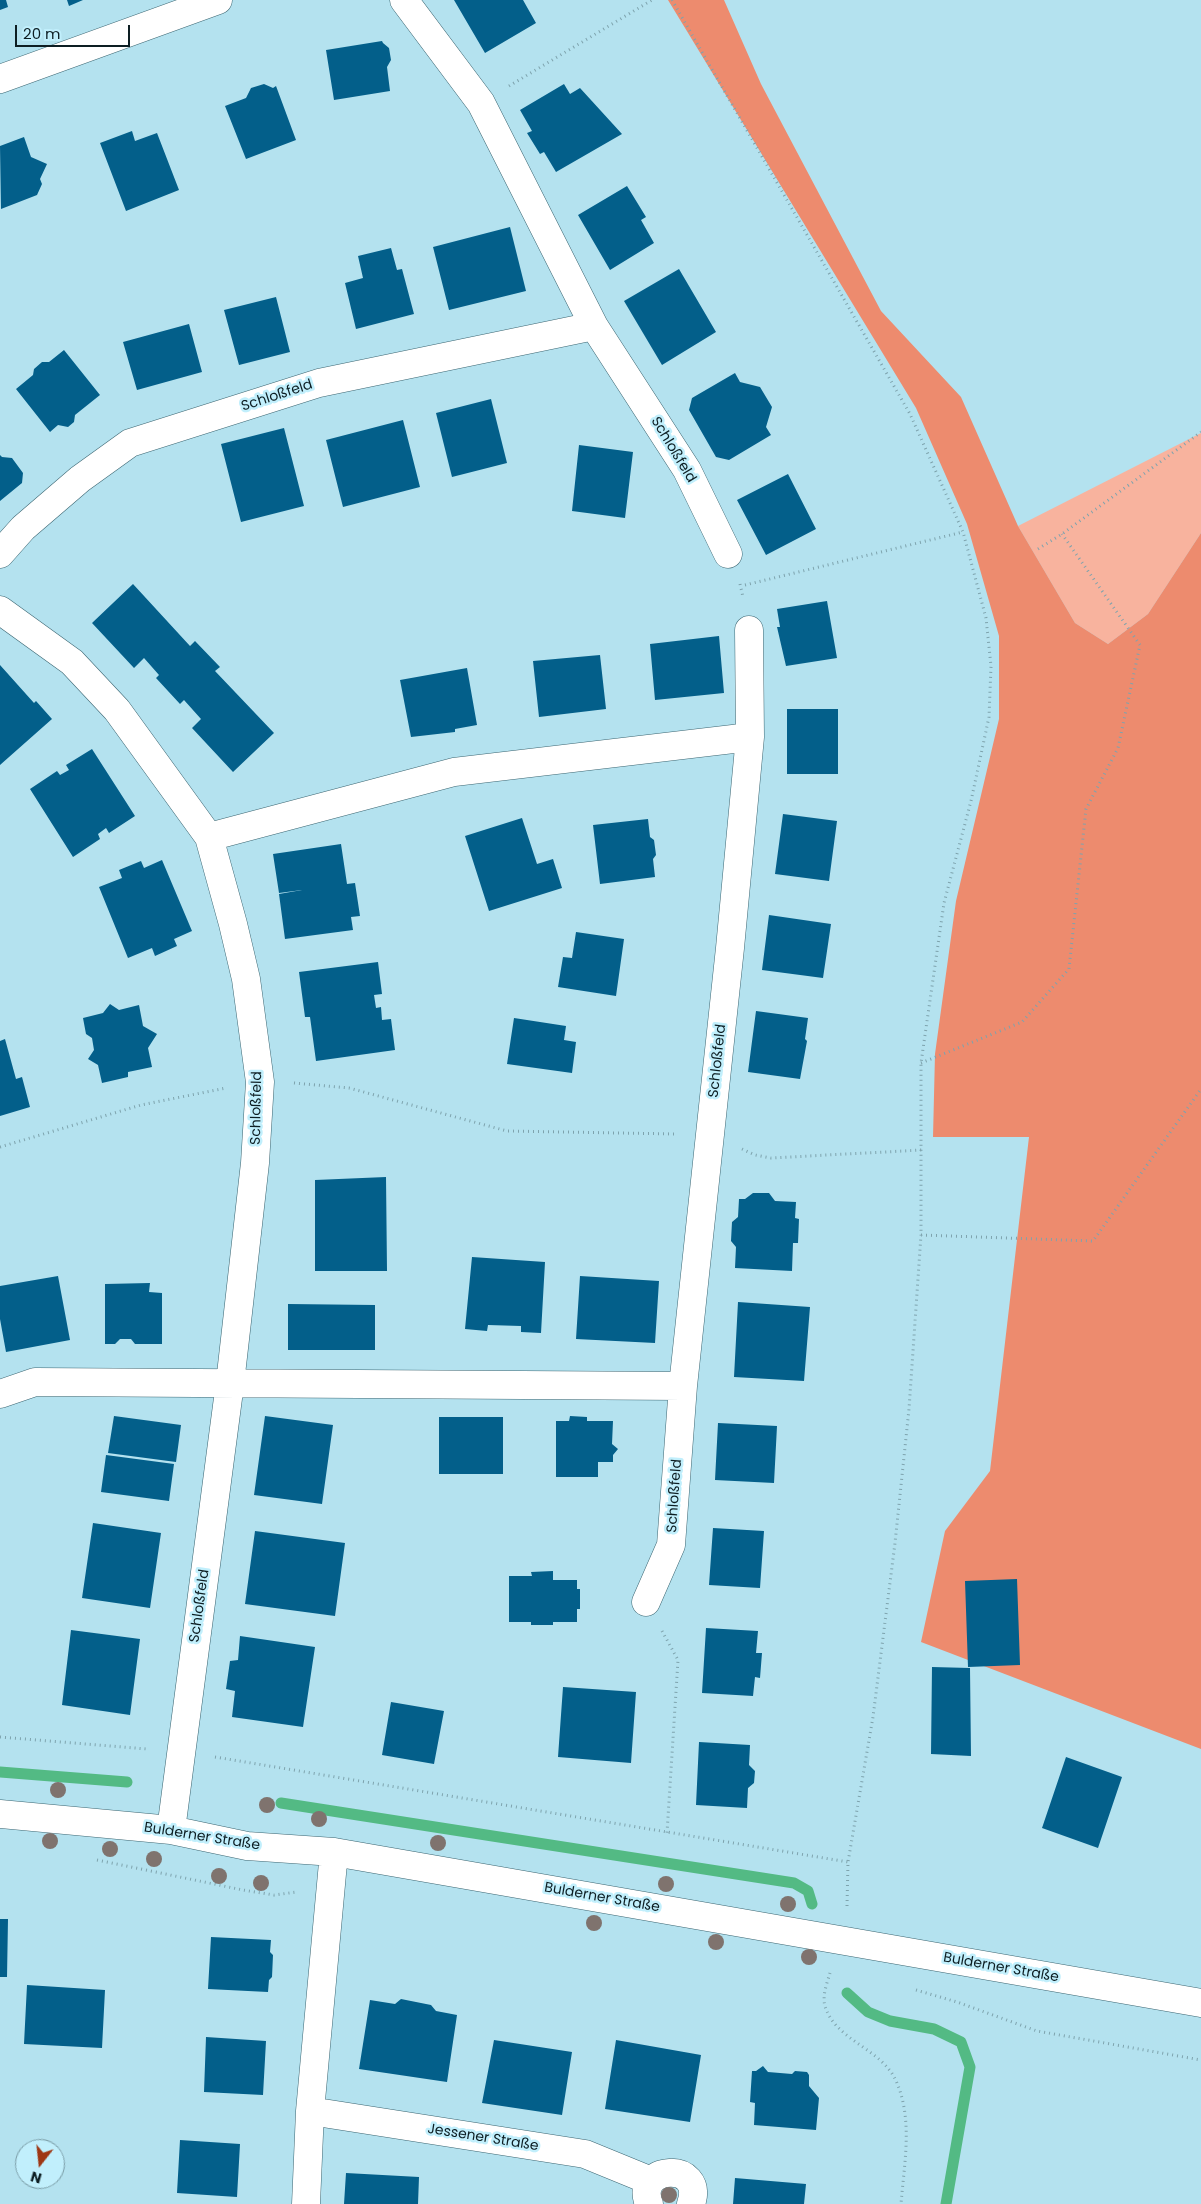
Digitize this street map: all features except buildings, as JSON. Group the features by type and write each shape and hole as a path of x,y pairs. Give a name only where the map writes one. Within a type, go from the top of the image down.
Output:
{"street":[{"path":"0,79 218,0"},
{"name":"Schloßfeld","path":"404,0 481,103 594,326 687,470 728,554"},
{"name":"Schloßfeld","path":"0,554 22,528 66,491 130,443 319,383 594,326"},
{"name":"Schloßfeld","path":"0,610 72,662 117,710 209,837 246,979 260,1082 255,1163 230,1383 171,1830"},
{"name":"Schloßfeld","path":"646,1602 671,1545 683,1386 750,737 749,630"},
{"path":"209,837 454,772 750,737"},
{"path":"0,1394 35,1382 683,1386"},
{"name":"Bulderner Straße","path":"0,1814 171,1830 247,1846 334,1852 1201,2003"},
{"path":"306,2204 310,2111 334,1852"},
{"name":"Jessener Straße","path":"310,2111 585,2154 650,2192 658,2174 668,2171 679,2173 687,2179 692,2187 693,2198 691,2204"}],"path":[{"path":"481,103 652,0"},
{"path":"672,0 910,414 963,532 986,618 991,666 989,717 971,801 944,903 921,1063 921,1235 909,1409 895,1543 872,1717 848,1862 847,1910"},
{"path":"1038,549 1062,534 1201,432"},
{"path":"741,586 963,532"},
{"path":"921,1063 1022,1022 1069,969 1086,809 1118,748 1140,645 1062,534"},
{"path":"728,554 741,586 749,630"},
{"path":"0,1147 141,1105 260,1082 349,1088 507,1131 653,1135 710,1133 755,1155 771,1158 922,1150"},
{"path":"921,1235 1093,1241 1201,1089"},
{"path":"646,1602 678,1660 667,1833"},
{"path":"0,1737 181,1751 848,1862"},
{"path":"97,1860 243,1890 274,1894 330,1889"},
{"path":"820,1971 838,1973"},
{"path":"830,1972 825,1992 825,2006 834,2025 880,2058 897,2081 905,2106 906,2146 901,2204"},
{"path":"909,1988 957,2002 1037,2031 1201,2060"}],"shaded area":[{"path":"668,0 724,0 761,84 881,311 961,397 1018,526 1075,623 1108,644 1148,614 1201,533 1201,1749 921,1642 945,1531 990,1471 1029,1137 933,1137 935,1054 956,901 999,719 999,636 967,524 916,408"},
{"path":"1201,433 1201,533 1148,614 1108,644 1075,623 1018,526"}],"waterway":[{"path":"0,1772 127,1782"},
{"path":"281,1803 794,1883 808,1891 812,1904"},
{"path":"847,1993 868,2012 890,2021 934,2029 961,2042 970,2067 946,2204"}]}
